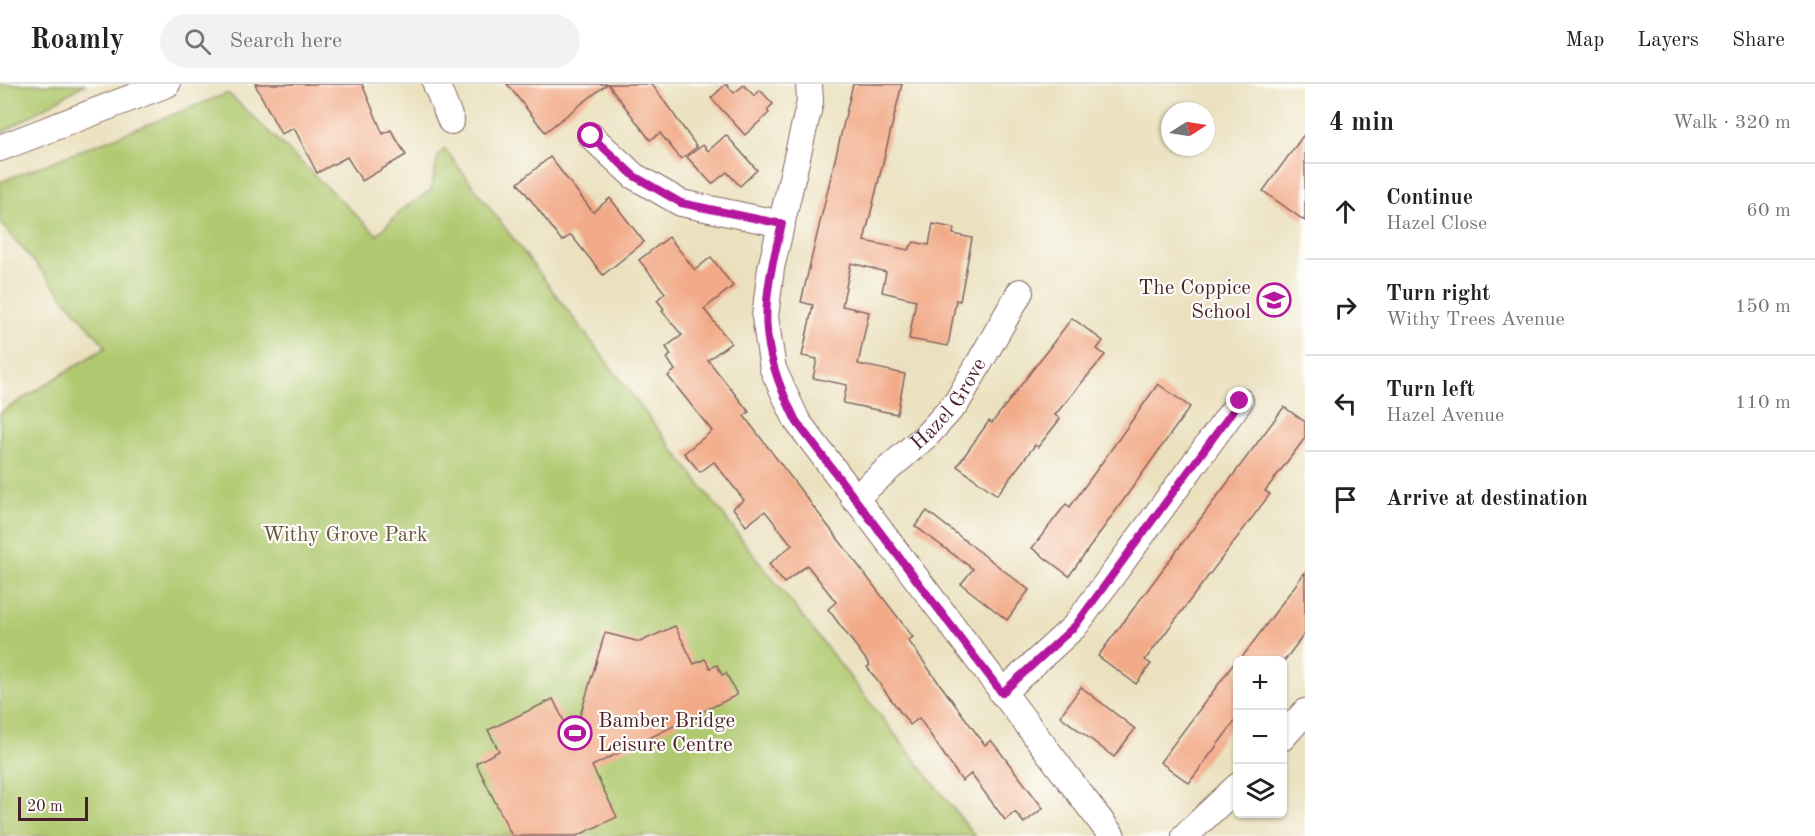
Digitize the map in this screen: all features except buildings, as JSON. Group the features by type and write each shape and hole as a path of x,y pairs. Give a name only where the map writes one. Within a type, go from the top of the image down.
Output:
{"street":[{"path":"0,148 167,84"},
{"path":"436,84 451,121"},
{"path":"809,84 810,102 771,268 765,317 773,369 796,421 1112,836"},
{"path":"591,136 634,176 681,203 782,224"},
{"name":"Hazel Grove","path":"854,499 928,434 957,402 1020,292"},
{"path":"1002,693 1075,626 1240,401"},
{"path":"1287,732 1305,712"},
{"path":"1185,836 1233,791"}],"green space":[{"path":"0,84 85,84 0,134"},
{"name":"Withy Grove Park","path":"228,93 377,235 404,208 431,190 438,156 445,149 743,541 975,836 0,836 0,413 106,347 0,222 0,182"}],"place":[{"name":"The Coppice School","path":"1274,300"},
{"name":"Bamber Bridge Leisure Centre","path":"575,733"}],"route":[{"path":"591,136 634,176 681,203 782,224 771,268 765,317 767,343 773,369 785,398 796,421 1002,693 1075,626 1240,401"}]}
